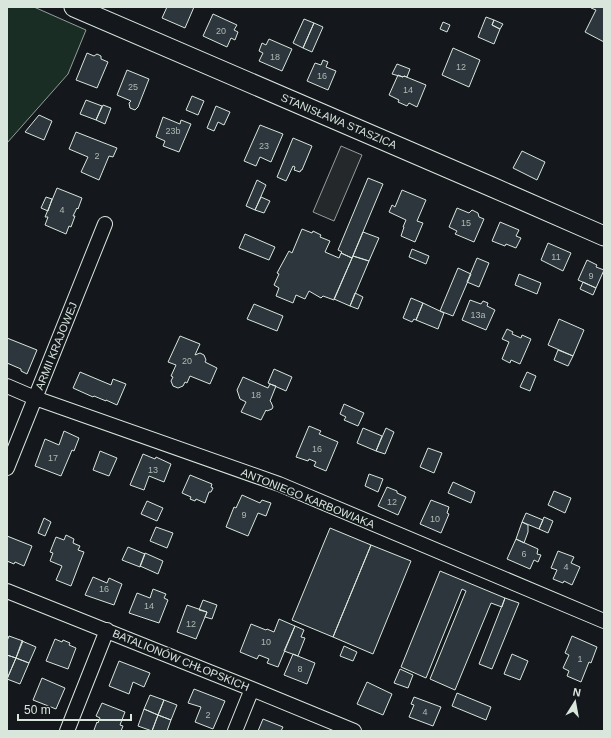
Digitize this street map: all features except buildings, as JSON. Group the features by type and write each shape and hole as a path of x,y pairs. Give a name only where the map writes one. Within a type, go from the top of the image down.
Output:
{"street":[{"name":"STANISŁAWA STASZICA","path":"74,7 604,236"},
{"name":"ARMII KRAJOWEJ","path":"7,468 105,224"},
{"name":"ANTONIEGO KARBOWIAKA","path":"7,386 35,398 279,484 604,621"},
{"name":"BATALIONÓW CHŁOPSKICH","path":"7,591 107,630 354,731"},
{"path":"67,731 107,630"},
{"path":"235,731 252,689"}],"green space":[{"path":"7,7 34,7 86,30 68,74 7,143"}],"shaded area":[{"path":"341,146 362,155 334,221 313,212"}]}
